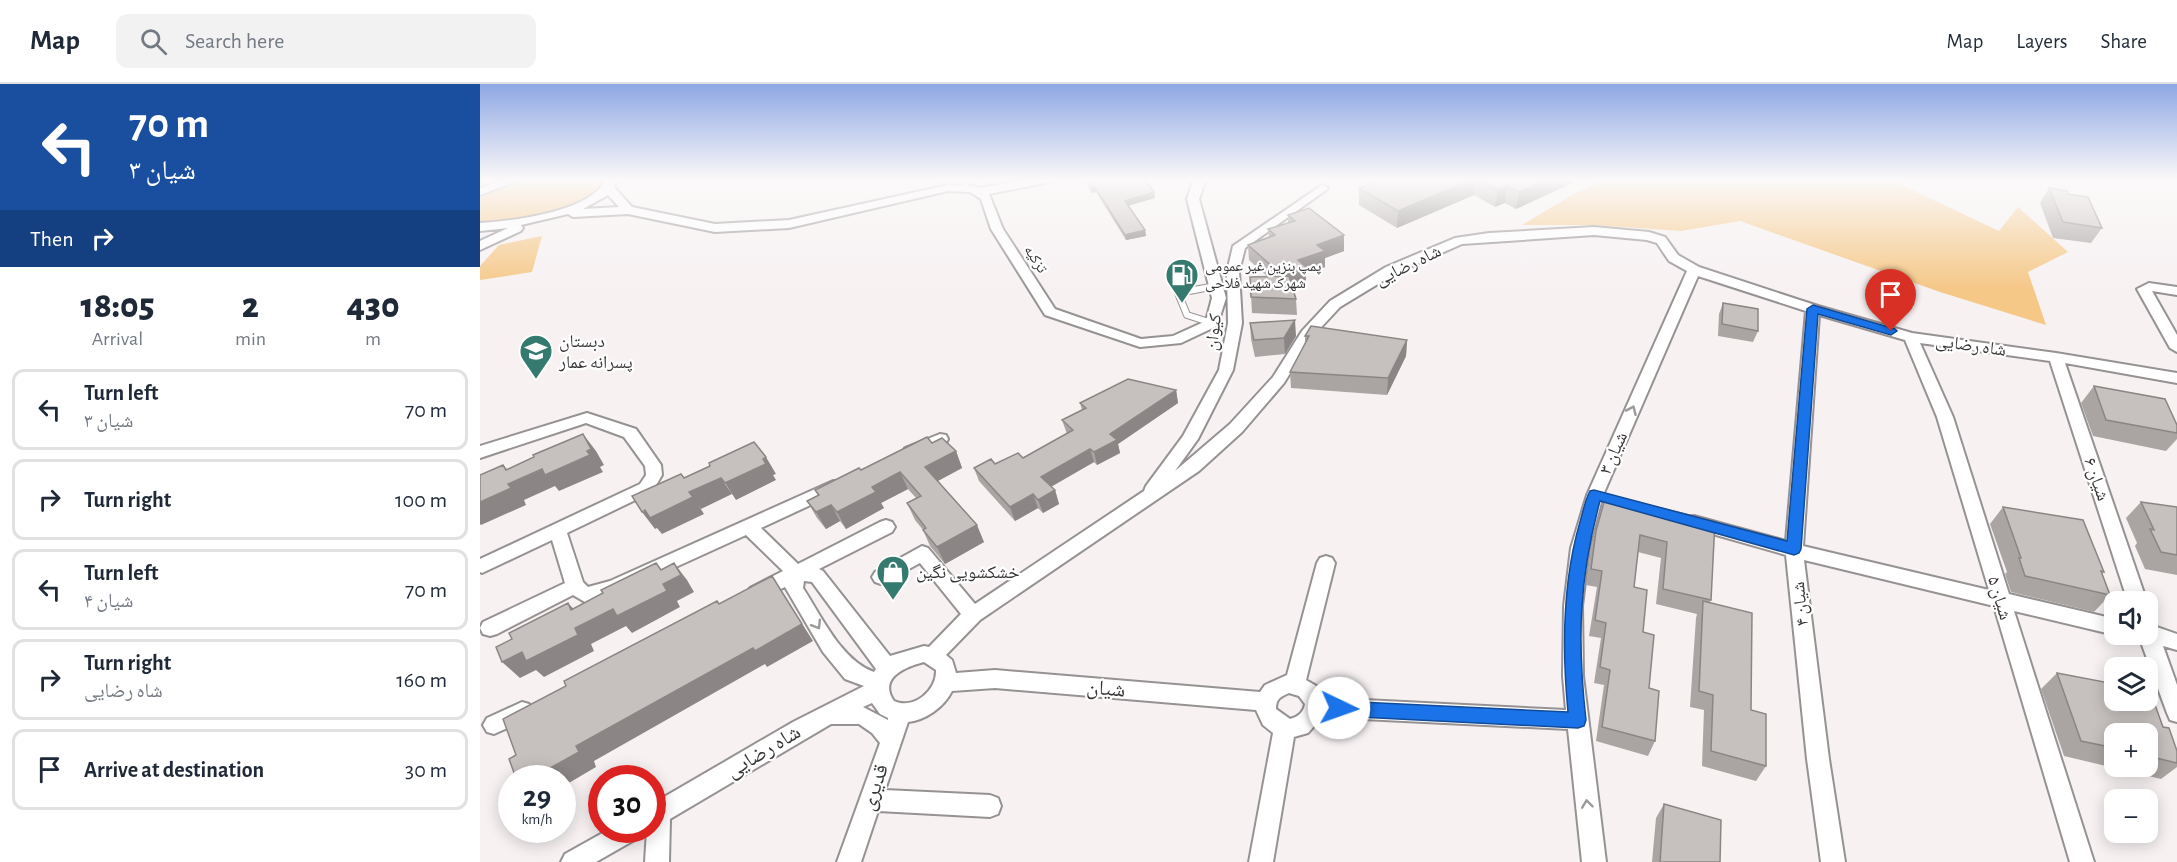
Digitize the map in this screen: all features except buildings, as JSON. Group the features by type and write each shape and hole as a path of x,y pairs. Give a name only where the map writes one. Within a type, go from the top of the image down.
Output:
{"street":[{"path":"480,227 503,226 552,215"},
{"path":"654,215 715,228 789,224 827,215"},
{"name":"تزکیه","path":"992,215 997,229 1050,312 1140,343 1176,340 1212,323"},
{"path":"1197,215 1219,298 1212,323"},
{"name":"کیوان","path":"1145,500 1190,439 1226,370 1235,323 1233,272 1239,246 1284,215"},
{"path":"480,246 535,220"},
{"name":"شاه رضایی","path":"933,656 973,615 1194,467 1236,428 1279,380 1307,334 1335,304 1391,270 1459,241 1594,231 1649,236 1661,240 1673,258 1694,270 1813,309 1911,337 2056,357 2177,378"},
{"name":"شیان ۳","path":"1594,862 1573,676 1573,606 1580,548 1594,495 1694,270"},
{"path":"2177,291 2149,287 2144,290 2177,348"},
{"name":"شیان ۴","path":"1813,309 1794,549 1818,759 1833,862"},
{"name":"شیان ۵","path":"1911,337 1945,417 2082,862"},
{"name":"شیان ۶","path":"2056,357 2134,591"},
{"path":"480,452 587,418 630,433 653,465 654,475 646,488 482,566"},
{"path":"897,458 940,439"},
{"path":"558,531 575,586 585,595 614,587 855,478"},
{"path":"1594,495 1617,501"},
{"path":"1672,516 1818,557 2104,624"},
{"path":"748,527 796,573 817,576 881,681"},
{"path":"744,600 886,527"},
{"path":"881,577 922,553 973,615"},
{"path":"1295,684 1326,562"},
{"path":"796,573 794,589 830,646 852,673 881,681"},
{"path":"490,628 575,586"},
{"path":"2158,637 2177,642"},
{"path":"2152,645 2177,713"},
{"path":"914,655 933,656 945,666 946,683 933,700 923,707 900,712 890,711 883,706 878,699 881,681 904,659 914,655"},
{"name":"شیان","path":"946,683 995,678 1265,702"},
{"name":"شاه رضایی","path":"666,809 881,681"},
{"path":"1295,684 1302,686 1312,695 1315,707 1308,721 1293,728 1285,728 1267,716 1265,702 1268,696 1280,686 1295,684"},
{"path":"494,725 535,704"},
{"path":"1315,707 1578,720"},
{"path":"800,729 843,712 852,712 873,721 884,729 890,740"},
{"name":"قدیری","path":"849,862 900,712"},
{"path":"1261,862 1285,728"},
{"path":"870,801 990,806"},
{"path":"573,862 607,843"},
{"path":"657,843 657,862"}],"lane":[{"path":"1212,323 1187,315 1178,293 1216,286"}],"shaded area":[{"path":"480,215 541,215 513,221 480,223"},
{"path":"1538,215 1966,215 1999,231 2011,215 2027,215 2068,252 2028,272 2046,325 1940,292 1740,221 1681,231 1594,225 1522,225"},
{"path":"542,236 532,272 480,280 480,266 499,245"}],"place":[{"name":"پمپ بنزین غیر عمومی شهرک شهید فلاحی","path":"1182,304"},
{"name":"دبستان پسرانه عمار","path":"536,380"},
{"name":"خشکشویی نگین","path":"893,601"}],"route":[{"path":"1339,708 1578,720 1573,676 1573,606 1580,548 1594,495 1794,549 1813,309 1891,331"}]}
